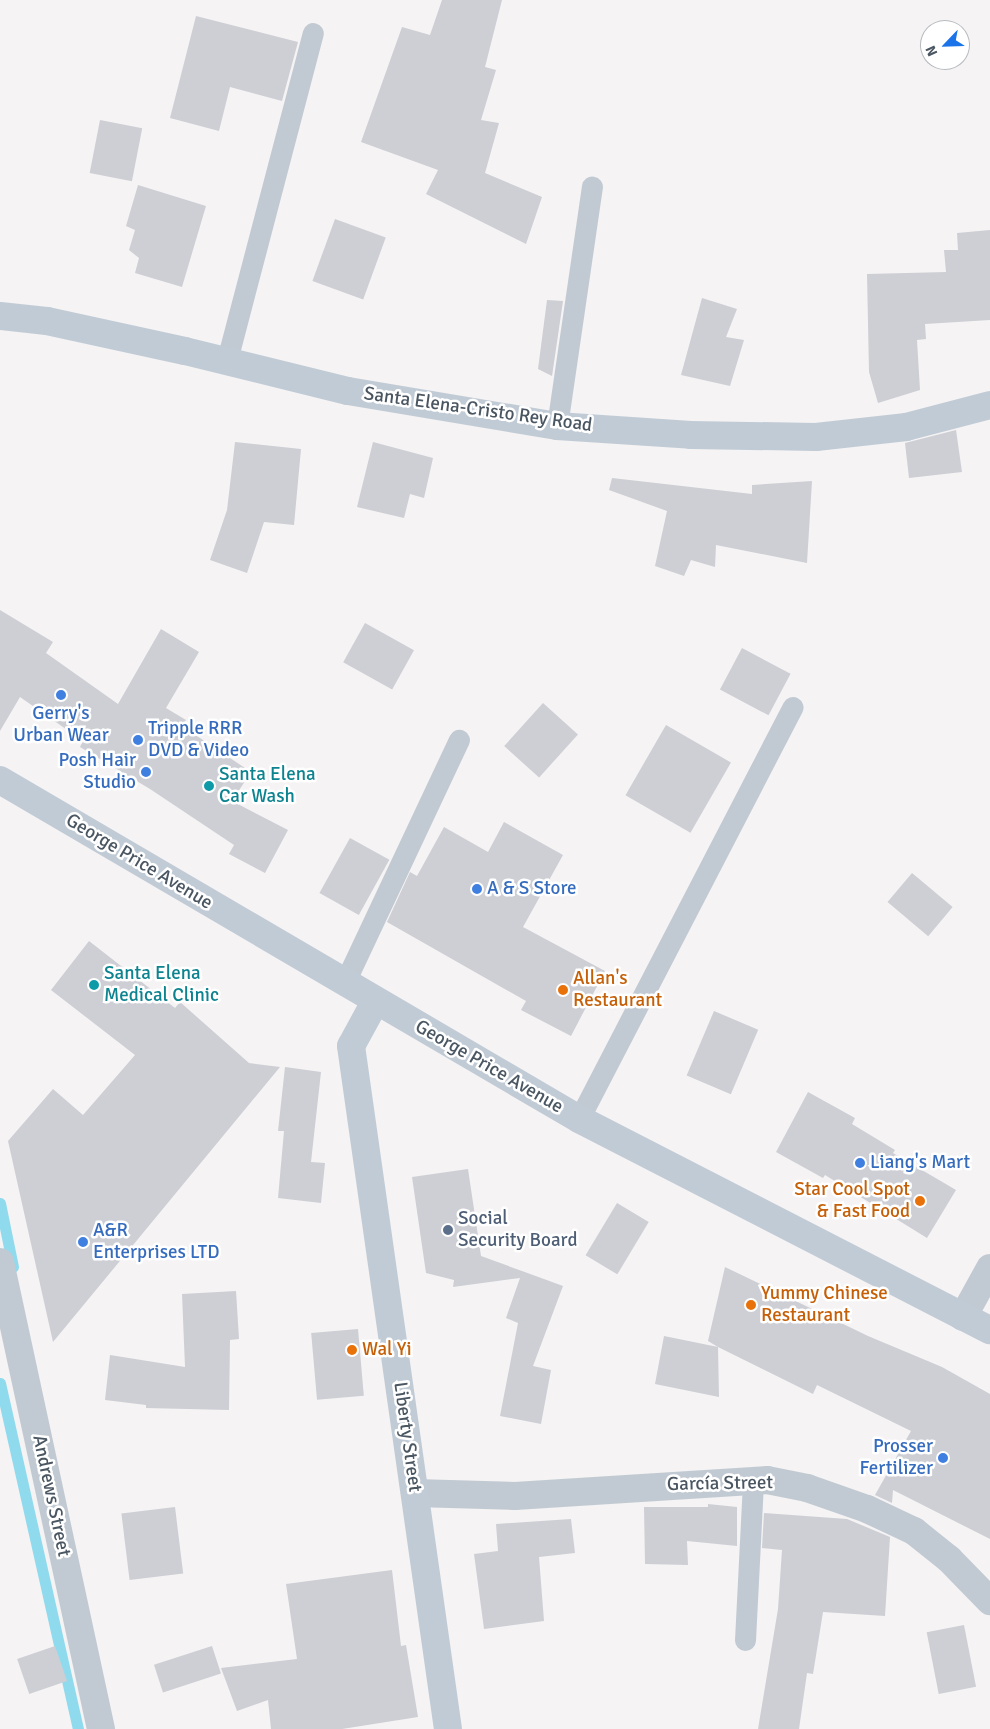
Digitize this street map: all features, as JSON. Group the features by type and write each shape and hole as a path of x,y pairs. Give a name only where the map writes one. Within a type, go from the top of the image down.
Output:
{"main road":[{"name":"Santa Elena-Cristo Rey Road","path":"0,316 47,321 227,360 348,391 557,426 691,435 816,437 906,427 990,405"},
{"name":"George Price Avenue","path":"0,780 344,984 579,1119 990,1330"},
{"name":"Liberty Street","path":"375,1002 351,1046 448,1729"}],"street":[{"name":"Andrews Street","path":"0,1262 5,1312 101,1729"},
{"path":"963,1317 990,1268"},
{"name":"García Street","path":"415,1493 514,1496 767,1480 807,1488 867,1509 914,1531 949,1559 990,1601"}],"lane":[{"path":"227,360 312,33"},
{"path":"557,426 592,187"},
{"path":"579,1119 793,708"},
{"path":"344,984 459,740"},
{"path":"745,1640 753,1481"}],"building":[{"path":"442,0 502,0 485,67 496,70 481,120 499,123 485,173 542,197 526,244 426,194 438,170 361,142 402,27 430,35"},
{"path":"196,16 298,42 282,101 230,87 219,131 170,118"},
{"path":"100,120 142,128 132,181 90,173"},
{"path":"138,185 206,206 182,287 135,273 139,258 129,250 135,230 126,226"},
{"path":"335,219 386,237 363,299 312,281"},
{"path":"990,230 990,320 925,324 926,339 917,340 920,390 878,403 869,372 867,274 946,272 944,250 958,250 957,233"},
{"path":"702,298 737,309 726,337 744,340 730,386 681,375"},
{"path":"547,300 563,301 552,376 538,369"},
{"path":"956,430 962,472 909,478 905,443"},
{"path":"235,442 301,449 294,525 264,522 247,573 210,560 227,510"},
{"path":"373,442 433,458 424,498 410,494 404,518 357,507"},
{"path":"612,478 752,494 752,485 812,481 807,563 716,545 715,567 691,560 684,576 655,566 667,511 609,490"},
{"path":"0,610 53,642 46,653 118,704 161,629 199,652 166,708 186,720 182,726 251,772 232,801 288,830 265,873 229,854 234,845 150,789 80,747 83,741 20,697 0,731"},
{"path":"365,623 414,650 392,690 343,662"},
{"path":"742,648 791,674 768,715 720,689"},
{"path":"543,703 578,734 539,778 504,746"},
{"path":"666,725 731,762 690,833 626,795"},
{"name":"A & S Store","path":"504,822 563,855 523,927 605,971 571,1036 521,1010 526,1001 387,922 410,872 417,876 444,827 488,852"},
{"path":"350,838 389,860 359,915 319,893"},
{"path":"912,873 953,907 928,936 888,902"},
{"name":"A&R Enterprises LTD","path":"89,941 175,1008 180,1002 249,1063 280,1067 53,1342 8,1141 53,1089 83,1115 135,1055 51,990"},
{"path":"714,1011 758,1030 731,1094 687,1075"},
{"path":"285,1067 321,1072 311,1162 325,1163 321,1203 278,1198 284,1131 278,1131"},
{"path":"808,1092 855,1118 852,1124 895,1150 893,1153 956,1190 927,1238 825,1175 823,1178 776,1152"},
{"path":"468,1169 481,1256 563,1286 533,1366 551,1370 541,1424 500,1416 518,1323 506,1318 520,1278 453,1287 454,1280 426,1273 412,1177"},
{"path":"617,1203 649,1222 617,1274 586,1255"},
{"path":"725,1267 868,1336 942,1367 990,1394 990,1539 893,1490 892,1503 875,1495 911,1431 817,1385 813,1394 708,1341"},
{"path":"236,1291 239,1339 230,1340 229,1410 146,1408 146,1405 105,1400 110,1355 185,1367 182,1294"},
{"path":"358,1329 364,1396 317,1400 311,1333"},
{"path":"664,1336 718,1347 719,1397 655,1384"},
{"path":"708,1504 737,1507 737,1546 687,1541 688,1565 645,1564 644,1507 708,1507"},
{"path":"175,1507 183,1574 130,1580 121,1514"},
{"path":"764,1513 847,1519 890,1537 885,1616 823,1612 813,1674 807,1673 799,1729 758,1729 778,1609 782,1550 762,1548"},
{"path":"571,1519 575,1553 539,1557 544,1621 484,1629 474,1554 498,1551 496,1524"},
{"path":"392,1570 401,1646 406,1645 418,1717 342,1729 271,1729 268,1700 237,1711 221,1668 297,1659 286,1584"},
{"path":"964,1625 976,1687 939,1694 927,1632"},
{"path":"55,1646 67,1681 29,1694 17,1659"},
{"path":"212,1646 221,1674 163,1692 154,1665"}],"waterway":[{"path":"0,1203 13,1267"},
{"path":"0,1383 78,1729"}],"place":[{"name":"Gerry's Urban Wear","path":"61,695"},
{"name":"Tripple RRR DVD & Video","path":"138,740"},
{"name":"Posh Hair Studio","path":"146,772"},
{"name":"Santa Elena Car Wash","path":"209,786"},
{"name":"A & S Store","path":"477,889"},
{"name":"Santa Elena Medical Clinic","path":"94,985"},
{"name":"Allan's Restaurant","path":"563,990"},
{"name":"Liang's Mart","path":"860,1163"},
{"name":"Star Cool Spot & Fast Food","path":"920,1201"},
{"name":"Social Security Board","path":"448,1230"},
{"name":"A&R Enterprises LTD","path":"83,1242"},
{"name":"Yummy Chinese Restaurant","path":"751,1305"},
{"name":"Wal Yi","path":"352,1350"},
{"name":"Prosser Fertilizer","path":"943,1458"}]}
